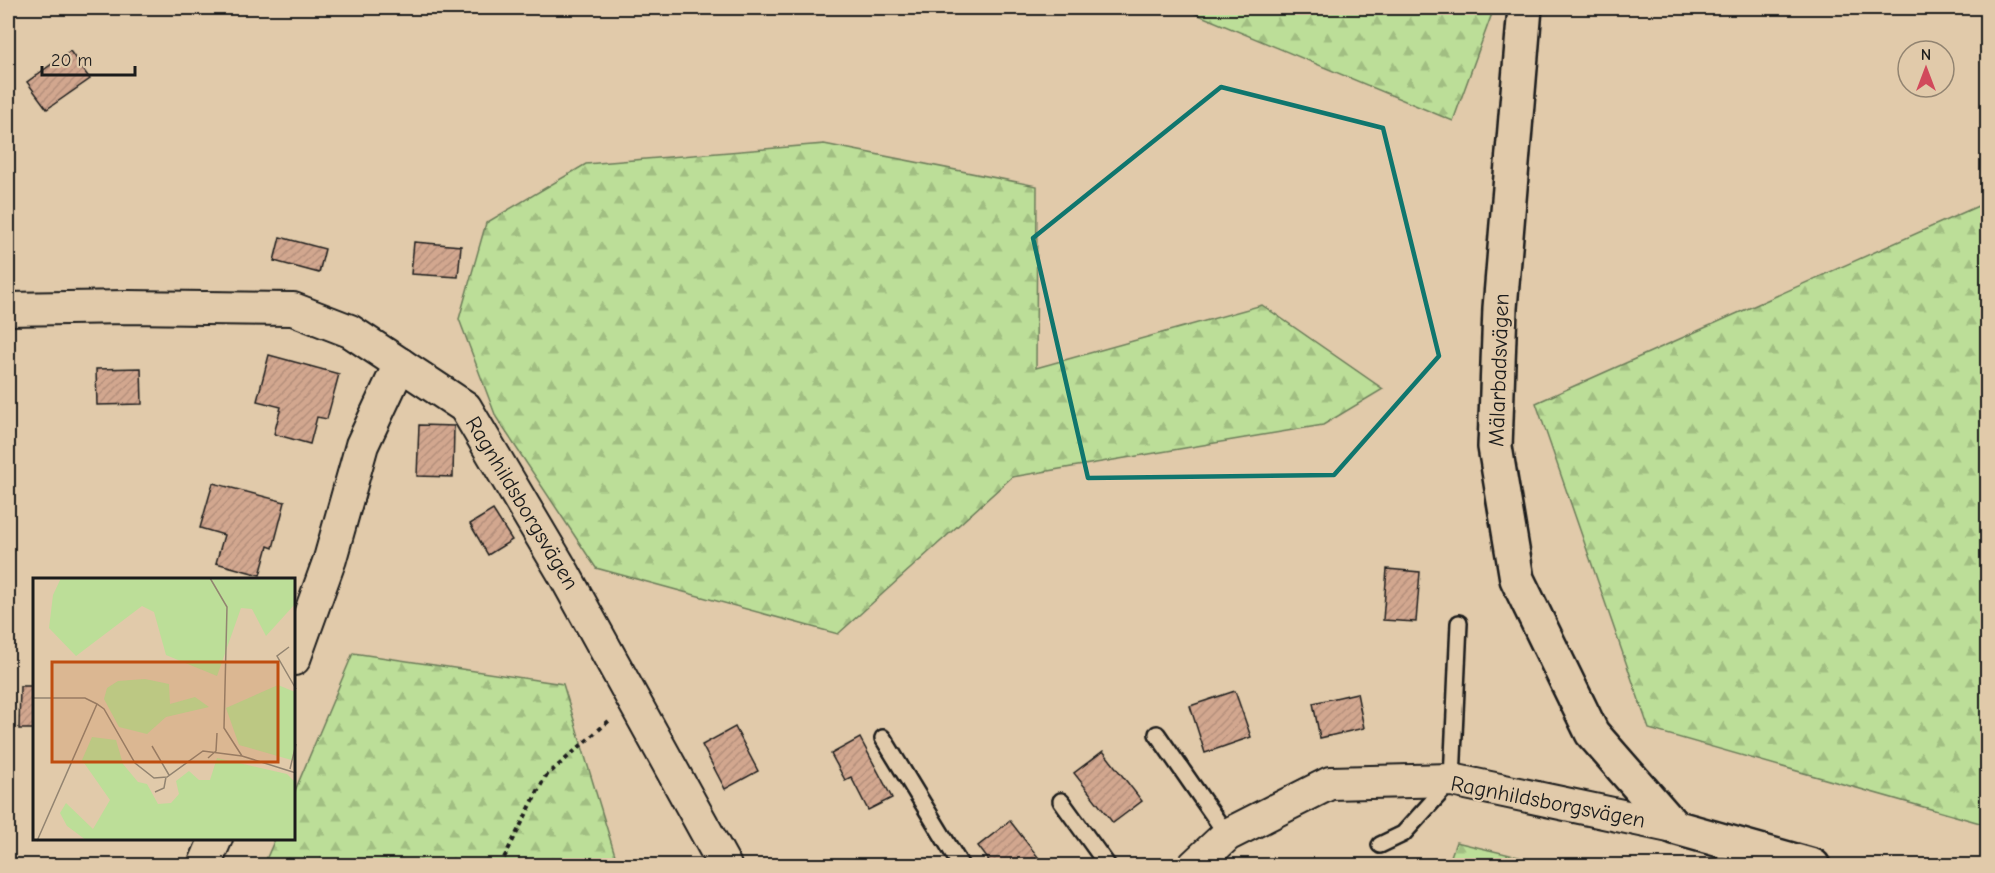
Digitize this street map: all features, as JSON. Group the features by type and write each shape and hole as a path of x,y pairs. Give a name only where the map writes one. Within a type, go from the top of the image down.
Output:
{"street":[{"name":"Mälarbadsvägen","path":"1525,8 1500,308 1495,447 1517,579 1592,733 1674,827"},
{"name":"Ragnhildsborgsvägen","path":"8,309 127,307 293,309 350,331 465,407 564,574 725,866"},
{"path":"296,653 330,559 362,445 400,364"},
{"name":"Ragnhildsborgsvägen","path":"1194,866 1227,835 1330,783 1452,780 1674,827 1813,866"},
{"path":"204,866 215,840"}],"lane":[{"path":"1380,845 1403,834 1452,780 1459,623"},
{"path":"1157,734 1227,835"},
{"path":"883,738 961,866"},
{"path":"1061,801 1108,866"}],"path":[{"path":"500,866 545,777 633,699"}],"highlighted area":[{"path":"1221,87 1383,128 1439,356 1334,475 1088,478 1033,238"}],"green space":[{"path":"1182,8 1494,8 1453,121"},
{"path":"824,144 1037,186 1036,368 1262,305 1383,389 1323,425 1012,477 838,634 596,568 496,417 459,319 486,223 586,164"},
{"path":"1987,202 1987,825 1649,729 1536,403"},
{"path":"353,653 563,684 618,865 268,865 265,862 275,840 296,840 296,788"},
{"path":"1456,842 1552,865 1448,865"}],"building":[{"path":"70,51 90,79 47,109 27,82"},
{"path":"280,237 325,249 319,273 274,261"},
{"path":"414,242 461,246 458,277 411,274"},
{"path":"269,355 339,374 327,419 317,417 310,444 274,434 281,407 257,401"},
{"path":"141,368 142,404 97,405 96,369"},
{"path":"419,425 454,426 453,477 417,476"},
{"path":"213,483 285,502 273,548 268,546 260,575 216,563 224,535 200,528"},
{"path":"493,510 512,540 488,555 470,524"},
{"path":"1387,569 1420,572 1416,622 1383,620"},
{"path":"20,686 33,686 33,729 19,729"},
{"path":"1235,691 1251,737 1205,753 1190,706"},
{"path":"1357,693 1364,728 1320,738 1313,703"},
{"path":"735,727 758,771 725,789 702,745"},
{"path":"860,738 892,798 868,810 851,777 845,780 831,754"},
{"path":"1103,751 1142,801 1113,823 1074,773"},
{"path":"1010,821 1045,866 993,866 978,846"}]}
